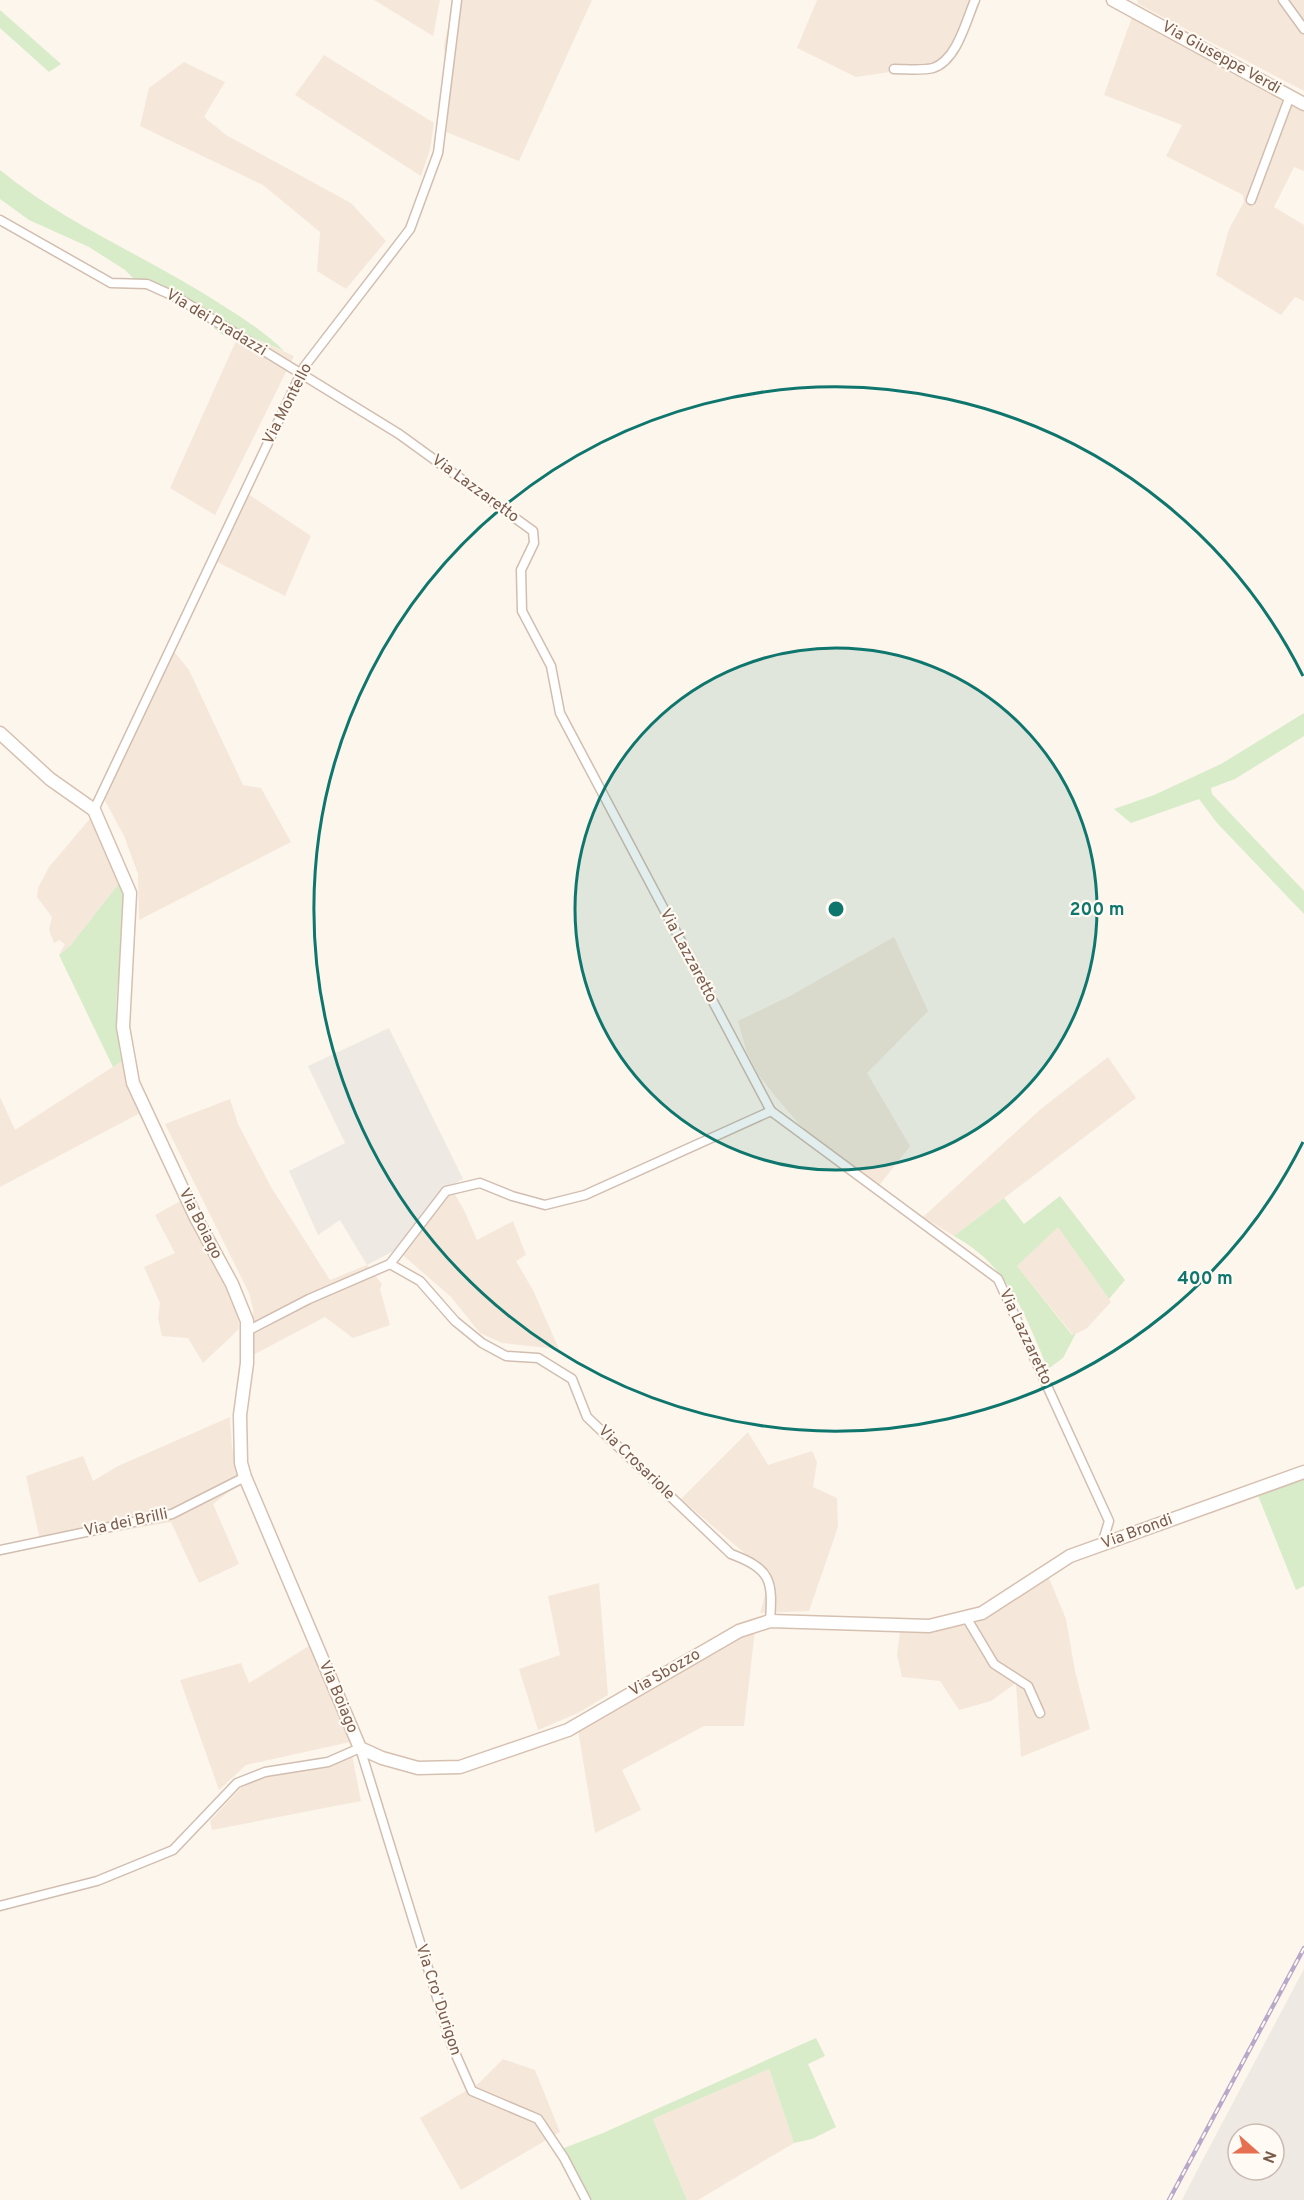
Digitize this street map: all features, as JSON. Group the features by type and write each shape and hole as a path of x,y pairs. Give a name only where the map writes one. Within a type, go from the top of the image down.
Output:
{"street":[{"name":"Via Montello","path":"94,810 301,373 410,229 438,153 457,0"},
{"path":"894,69 932,68 944,62 952,53 975,0"},
{"name":"Via Giuseppe Verdi","path":"1113,0 1304,104"},
{"path":"1283,0 1304,29"},
{"path":"1251,200 1290,96"},
{"name":"Via dei Pradazzi","path":"0,220 111,283 147,284 164,291 301,373"},
{"name":"Via Lazzaretto","path":"301,373 399,434 533,531 534,543 521,570 522,610 551,666 560,713 771,1111 998,1279 1109,1521 1102,1544"},
{"path":"0,733 50,779 94,810"},
{"name":"Via Boiago","path":"94,810 130,893 123,1027 133,1083 196,1218 232,1284 249,1329 240,1415 242,1463 245,1477 360,1748"},
{"path":"249,1329 309,1299 390,1264 446,1191 480,1183 512,1196 545,1205 585,1196 771,1111"},
{"name":"Via Crosariole","path":"390,1264 420,1281 455,1321 482,1343 506,1356 538,1358 572,1379 587,1417 731,1554 755,1563 767,1576 772,1593 770,1621"},
{"name":"Via Brondi","path":"982,1613 1070,1556 1304,1472"},
{"name":"Via dei Brilli","path":"0,1550 172,1514 245,1477"},
{"name":"Via Sbozzo","path":"360,1748 382,1758 418,1768 460,1767 568,1730 693,1655 739,1631 770,1621 929,1626 982,1613"},
{"path":"966,1617 994,1664 1028,1686 1040,1713"},
{"path":"0,1905 97,1881 173,1850 237,1783 265,1772 328,1762 360,1748"},
{"name":"Via Cro' Durigon","path":"360,1748 465,2080 472,2091 538,2119 564,2158 586,2200"}],"shaded area":[{"path":"374,0 440,0 433,36"},
{"path":"454,0 592,0 519,161 446,132 448,112 444,45"},
{"path":"817,0 972,0 944,64 856,77 797,48"},
{"path":"1137,0 1304,0 1304,91 1138,4"},
{"path":"1132,17 1304,109 1304,171 1294,167 1274,207 1304,225 1304,301 1295,297 1281,315 1216,275 1229,229 1244,202 1243,195 1166,156 1182,125 1104,95"},
{"path":"324,55 434,123 430,150 421,176 295,95"},
{"path":"184,62 225,82 204,117 226,135 351,203 386,241 346,289 317,271 320,232 263,185 140,126 149,88"},
{"path":"240,332 294,356 215,515 170,488"},
{"path":"242,490 311,536 285,596 209,558"},
{"path":"168,644 189,670 243,785 261,788 291,842 139,920 138,874 124,836 104,799"},
{"path":"94,814 123,878 71,945 59,955 65,944 59,940 54,943 49,930 52,917 37,897 38,888 49,867"},
{"path":"894,937 928,1011 867,1073 910,1146 878,1187 806,1132 775,1096 758,1074 746,1050 738,1021 792,995"},
{"path":"389,1028 463,1179 450,1186 405,1245 367,1265 340,1220 318,1235 289,1171 345,1143 308,1066"},
{"path":"1108,1057 1136,1098 954,1236 923,1217 1042,1108"},
{"path":"122,1061 142,1112 0,1187 0,1097 15,1130"},
{"path":"230,1099 238,1124 271,1187 330,1280 367,1265 382,1284 380,1289 390,1325 353,1338 325,1317 253,1355 253,1309 249,1293 165,1124"},
{"path":"450,1186 477,1240 513,1221 526,1255 516,1261 533,1290 559,1349 502,1343 480,1333 451,1297 397,1250"},
{"path":"184,1199 238,1312 239,1329 203,1363 188,1338 162,1336 158,1318 160,1303 144,1267 175,1253 155,1215"},
{"path":"1058,1226 1111,1302 1086,1329 1073,1335 1017,1266"},
{"path":"230,1417 232,1447 242,1482 213,1504 239,1564 199,1583 171,1522 41,1545 26,1476 83,1456 93,1481 118,1466"},
{"path":"748,1432 768,1465 812,1451 817,1462 813,1487 837,1498 838,1527 809,1611 760,1613 768,1584 763,1569 681,1499"},
{"path":"1046,1571 1066,1619 1075,1671 1090,1729 1021,1757 1016,1683 991,1701 959,1710 940,1681 902,1677 897,1655 900,1631 945,1628"},
{"path":"599,1583 608,1695 578,1713 538,1730 519,1669 560,1655 548,1596"},
{"path":"755,1630 744,1726 704,1726 622,1770 641,1810 595,1833 578,1730 706,1652"},
{"path":"309,1646 350,1742 246,1765 219,1790 180,1680 241,1663 249,1683"},
{"path":"352,1755 361,1801 212,1830 210,1821 251,1777"},
{"path":"1304,1969 1304,2200 1182,2200 1201,2163"},
{"path":"503,2059 535,2070 560,2132 461,2190 420,2118 479,2083"},
{"path":"769,2069 794,2143 698,2200 687,2200 653,2119"}],"green space":[{"path":"0,10 61,64 49,72 0,28"},
{"path":"0,170 53,208 230,310 262,332 284,351 240,332 236,340 221,334 199,315 166,295 144,289 125,270 89,247 29,220 0,199"},
{"path":"1304,713 1304,736 1235,779 1211,788 1212,794 1304,891 1304,914 1217,823 1199,799 1131,823 1114,809 1154,795 1221,764"},
{"path":"123,878 124,923 116,1013 122,1061 113,1067 59,955 71,945"},
{"path":"1060,1196 1125,1280 1109,1299 1058,1227 1017,1266 1072,1335 1076,1333 1063,1358 1048,1369 1022,1311 1002,1277 973,1248 954,1236 1004,1198 1024,1224"},
{"path":"1304,1478 1304,1586 1296,1590 1257,1493"},
{"path":"816,2038 825,2056 808,2064 836,2127 812,2139 794,2143 769,2069 653,2119 687,2200 586,2200 559,2150 603,2133"}],"railway":[{"path":"1169,2200 1304,1948"}]}
